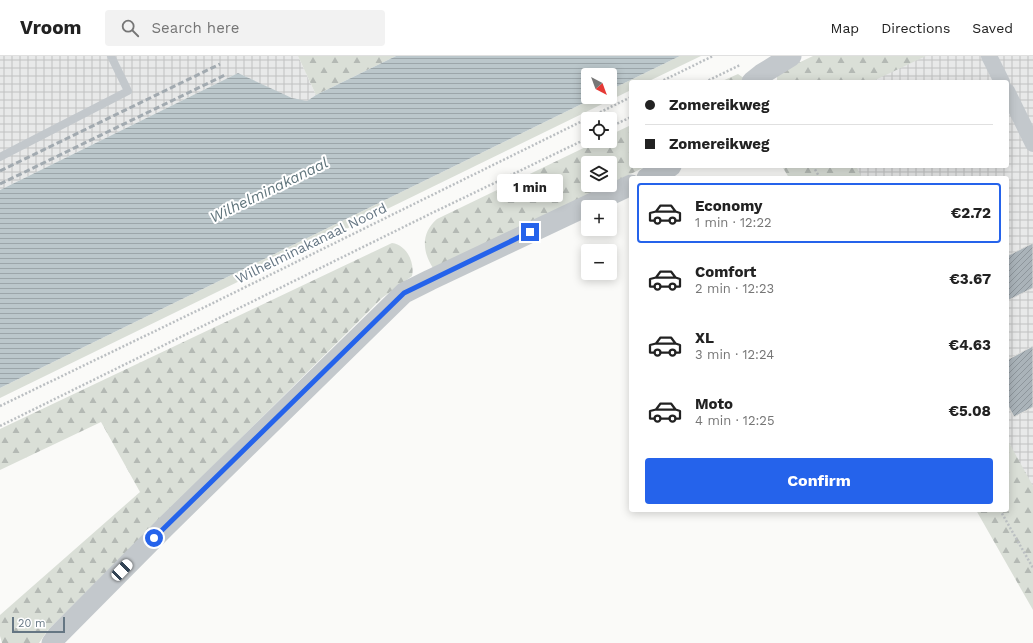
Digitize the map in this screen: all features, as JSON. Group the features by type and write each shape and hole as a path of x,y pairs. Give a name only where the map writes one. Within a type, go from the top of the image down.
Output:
{"street":[{"path":"754,80 791,56"},
{"path":"989,56 1001,80"},
{"path":"1009,95 1033,144"},
{"path":"651,176 666,168"},
{"path":"52,643 57,636 165,526 404,293 437,276 629,187"}],"lane":[{"path":"0,157 128,92 110,56"}],"path":[{"path":"664,80 713,56"},
{"path":"709,80 746,62"},
{"name":"Wilhelminakanaal Noord","path":"0,406 232,294 629,98"},
{"path":"617,124 629,118"},
{"name":"Wilhelminakanaal Noord","path":"0,426 581,141"},
{"path":"1001,512 1033,568"}],"shaded area":[{"path":"0,56 298,56 316,95 307,101 298,100 238,73 0,190"},
{"path":"892,56 1033,56 1033,524 1009,482 1009,176 839,176 834,168 1009,168 1009,80 847,80"}],"green space":[{"path":"298,56 396,56 316,95"},
{"path":"680,56 701,56 651,80 631,80"},
{"path":"813,56 926,56 875,80 777,80 777,73"},
{"path":"738,74 745,79 744,80 724,80"},
{"path":"629,81 629,91 617,97 617,87"},
{"path":"582,104 602,104 586,112 581,112 581,114 0,398 0,388"},
{"path":"629,126 629,168 643,168 617,181 617,156 581,156 581,192 594,192 433,268 429,262 425,249 425,242 428,230 437,219 584,148 617,148 617,132"},
{"path":"783,168 857,168 861,176 788,176"},
{"path":"392,243 402,247 409,255 413,271 412,276 382,298 48,630 39,643 2,643 0,636 0,615 140,492 101,422 0,470 0,429"},
{"path":"1009,443 1033,486 1033,610 977,512 1009,512"}],"water":[{"name":"Wilhelminakanaal","path":"396,56 680,56 617,87 617,68 581,68 582,104 0,388 0,190 238,73 292,98 307,101 316,95"}],"building":[{"path":"1033,243 1033,288 1009,300 1009,255"},
{"path":"1033,346 1033,407 1014,417 1009,408 1009,359"}],"railway":[{"path":"0,171 220,64"},
{"path":"0,184 225,75"}],"route":[{"path":"154,538 404,293 530,232"}]}
